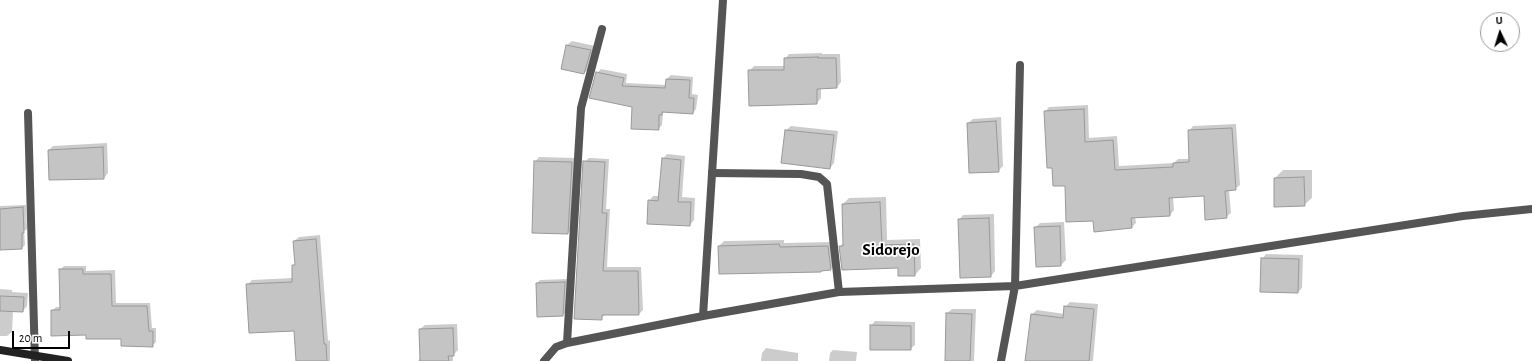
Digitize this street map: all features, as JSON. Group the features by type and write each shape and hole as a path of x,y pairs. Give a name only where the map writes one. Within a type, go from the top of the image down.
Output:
{"main road":[{"path":"0,350 35,358 68,361"}],"street":[{"path":"703,316 723,0"},
{"path":"567,343 581,108 602,29"},
{"path":"1001,361 1015,286 1020,65"},
{"path":"28,114 35,358"},
{"path":"712,173 802,174 819,177 827,184 839,292"},
{"path":"544,361 556,347 567,343 703,316 839,292 1015,286 1463,216 1532,209"}],"building":[{"path":"566,45 591,50 584,74 561,69"},
{"path":"784,58 836,58 837,88 817,89 817,104 749,106 748,70 784,70"},
{"path":"596,72 624,78 622,86 665,88 666,79 690,80 689,98 694,98 693,114 662,112 662,115 659,115 659,130 631,129 632,107 589,98"},
{"path":"1084,109 1085,142 1113,140 1115,170 1173,167 1173,163 1189,162 1188,130 1232,128 1236,190 1225,191 1227,218 1205,220 1204,196 1169,198 1170,216 1131,218 1132,228 1094,232 1093,221 1066,222 1065,186 1053,186 1052,168 1047,168 1044,111"},
{"path":"996,121 999,172 969,173 967,123"},
{"path":"785,130 834,135 830,169 781,163"},
{"path":"103,147 104,179 49,180 48,150"},
{"path":"662,158 681,160 678,202 691,202 690,226 647,224 648,200 658,201"},
{"path":"534,161 572,162 568,234 532,233"},
{"path":"583,161 605,162 602,213 607,213 603,271 638,271 639,315 602,315 602,320 574,319"},
{"path":"1304,177 1305,206 1274,207 1274,178"},
{"path":"880,202 882,245 914,244 915,276 898,276 898,268 842,270 839,246 843,246 842,204"},
{"path":"23,207 24,233 22,233 22,249 0,250 0,209"},
{"path":"989,218 991,277 960,278 958,219"},
{"path":"1060,226 1061,266 1036,267 1034,227"},
{"path":"316,239 324,344 326,344 327,361 296,361 294,331 249,333 246,284 292,282 292,265 295,265 293,241"},
{"path":"779,244 780,247 828,246 831,270 821,272 719,274 718,246"},
{"path":"1261,258 1299,259 1298,293 1260,292"},
{"path":"59,269 83,269 83,274 111,274 112,306 147,306 149,331 153,331 153,347 121,346 121,339 86,339 86,335 51,336 51,310 60,310"},
{"path":"565,282 563,316 537,317 536,283"},
{"path":"0,296 24,297 23,312 0,311"},
{"path":"1064,306 1094,309 1089,361 1025,361 1031,314 1063,318"},
{"path":"946,313 972,314 970,361 945,361"},
{"path":"870,325 911,326 911,350 870,350"},
{"path":"453,328 454,356 448,356 449,361 420,361 419,329"}],"district":[{"name":"Sidorejo","path":"891,250"}]}
